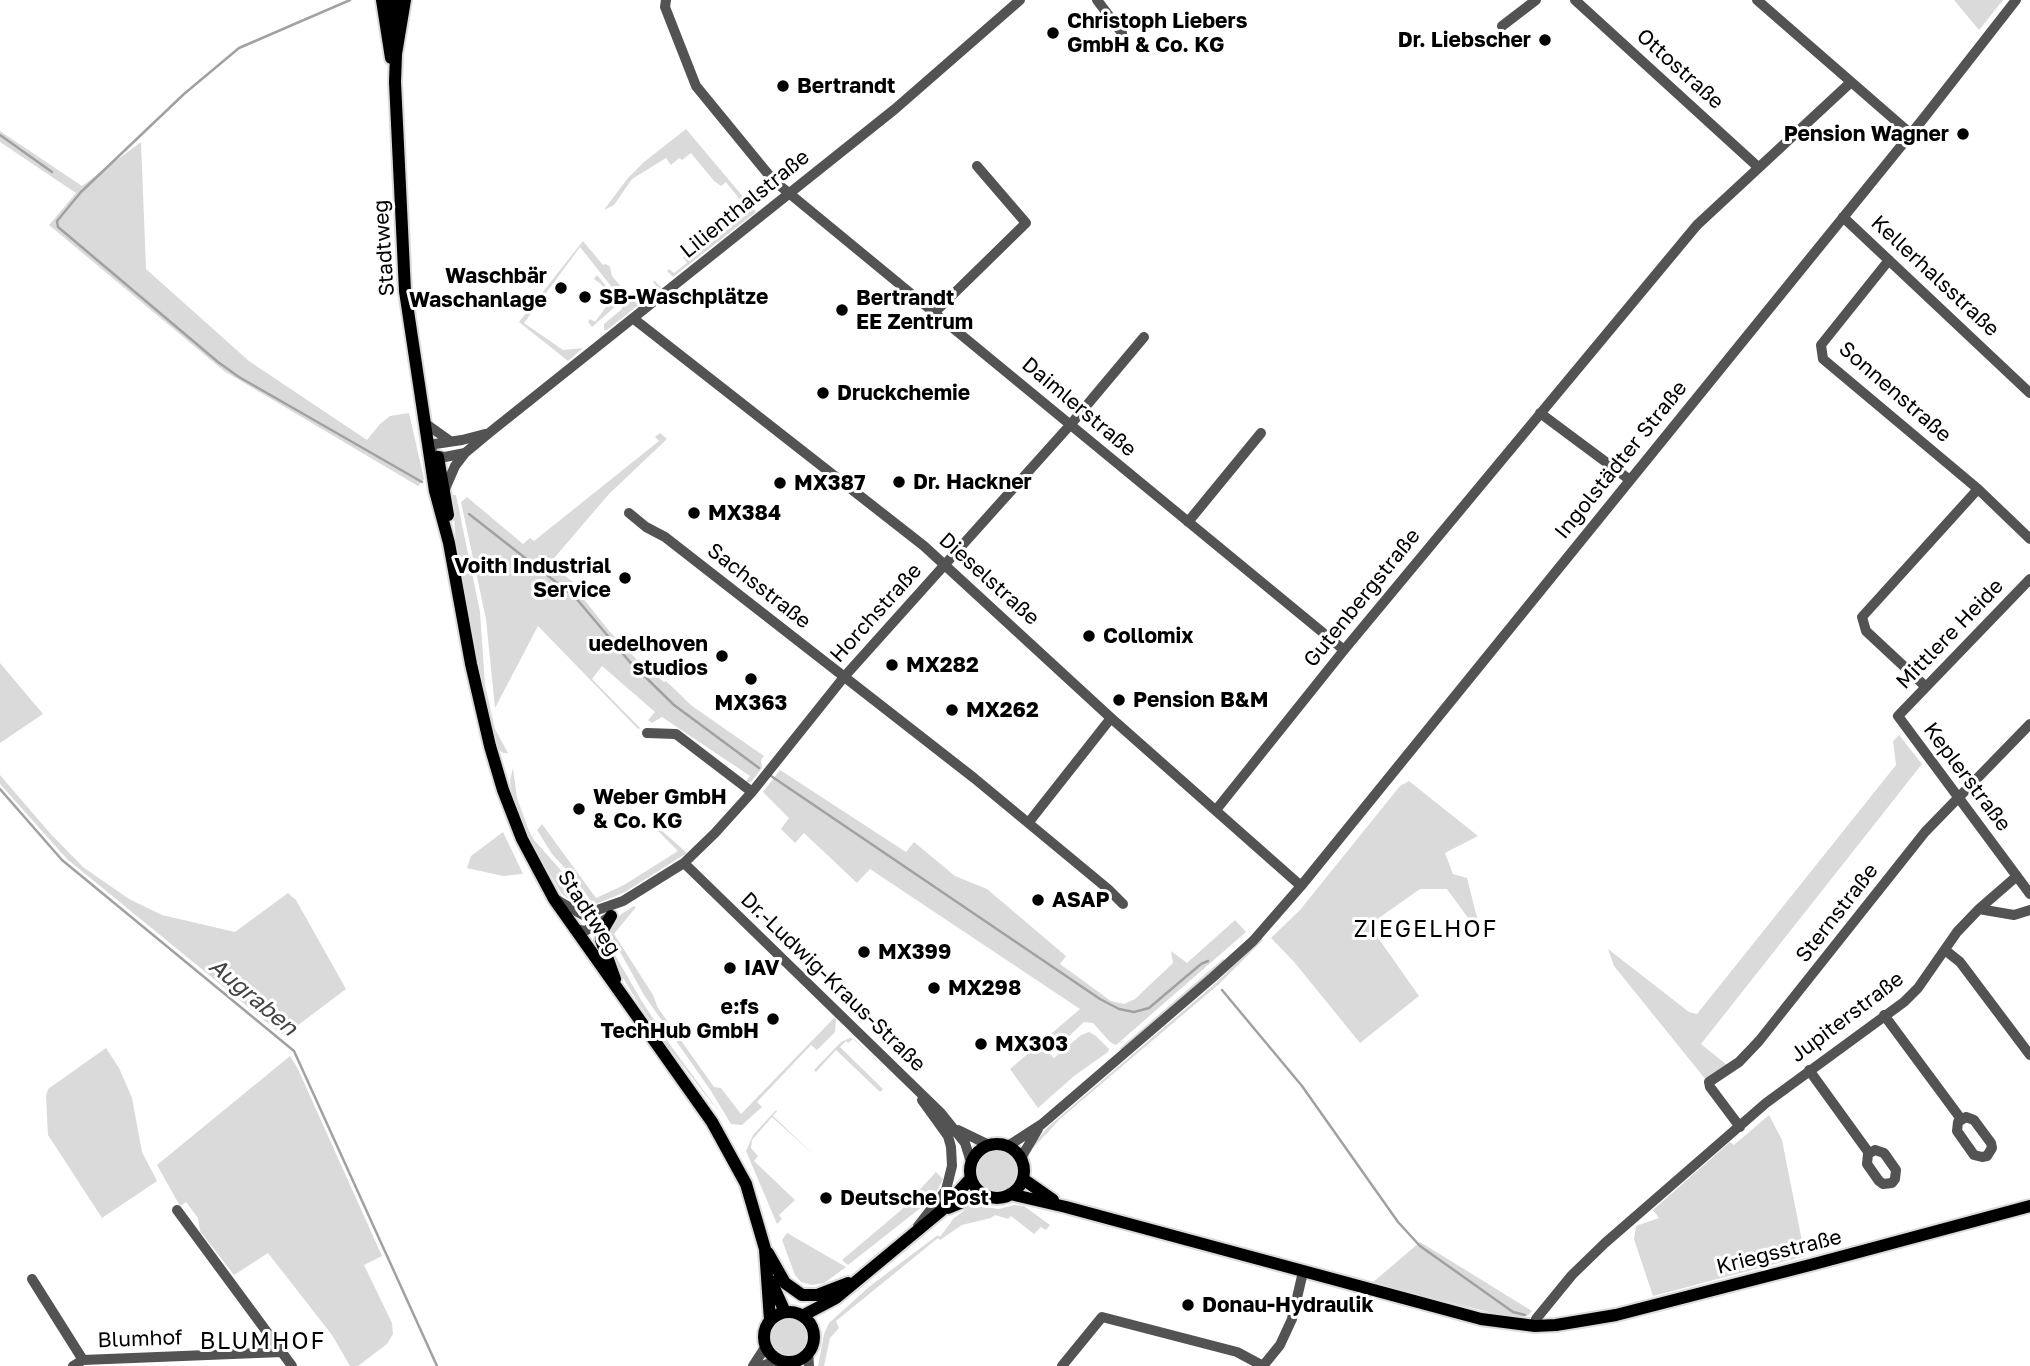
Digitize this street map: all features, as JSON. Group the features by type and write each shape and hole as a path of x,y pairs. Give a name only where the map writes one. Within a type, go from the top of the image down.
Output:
{"main road":[{"path":"382,0 395,82"},
{"path":"394,0 395,82"},
{"path":"396,54 405,0"},
{"name":"Stadtweg","path":"395,82 405,291 424,411 432,453 444,489 449,543 489,746 522,839 554,898 623,999 690,1089 726,1145 746,1184 765,1249 770,1320"},
{"name":"Stadtweg","path":"424,411 429,426 441,517 449,543"},
{"path":"611,916 604,928 602,948 623,999"},
{"path":"982,1194 971,1178 971,1163 981,1148 989,1144 1007,1146 1021,1158 1023,1179 1010,1194"},
{"path":"802,1316 836,1298 941,1210 971,1178"},
{"path":"1023,1179 1066,1207"},
{"path":"941,1210 982,1194 996,1198 1010,1194 1066,1207"},
{"name":"Kriegsstraße","path":"1066,1207 1481,1319 1535,1326 1616,1315 2030,1206"},
{"path":"765,1249 780,1278 802,1295 817,1295 855,1282"},
{"name":"Stadtweg","path":"768,1272 785,1312"},
{"path":"813,1333 836,1298"},
{"path":"785,1312 802,1316 811,1326 813,1333 808,1359 786,1363 765,1346 765,1328 770,1320 785,1312"}],"street":[{"name":"Daimlerstraße","path":"666,0 665,7 696,86 773,180 1344,650"},
{"name":"Lilienthalstraße","path":"444,489 465,453 895,109 1020,0"},
{"path":"1097,0 1122,33"},
{"path":"1502,26 1535,0"},
{"name":"Ottostraße","path":"1575,0 1758,167"},
{"path":"1757,0 1911,134"},
{"name":"Ingolstädter Straße","path":"1042,1124 1253,941 1301,886 1911,134 2016,0"},
{"name":"Gutenbergstraße","path":"1216,810 1344,650 1698,225 1850,83"},
{"path":"935,312 1026,223 977,166"},
{"name":"Kellerhalsstraße","path":"1843,217 2030,393"},
{"name":"Sonnenstraße","path":"1889,260 1821,345 1823,359 1978,489 2030,539"},
{"name":"Dieselstraße","path":"634,319 945,564 1111,718 1301,886"},
{"name":"Horchstraße","path":"554,898 583,915 623,901 684,863 752,792 844,677 1071,424 1144,337"},
{"path":"1540,413 1630,480"},
{"path":"429,426 443,439 450,441"},
{"name":"Lilienthalstraße","path":"432,453 450,441 489,433"},
{"path":"1188,522 1261,433"},
{"path":"432,453 454,457 465,453"},
{"path":"1925,686 1866,631 1862,617 1978,489"},
{"name":"Sachsstraße","path":"629,513 646,527 666,537 1029,822 1123,904"},
{"name":"Mittlere Heide","path":"1898,716 2030,579"},
{"name":"Keplerstraße","path":"1898,716 2030,894"},
{"path":"1029,822 1111,718"},
{"name":"Sternstraße","path":"1740,1127 1709,1082 1739,1062 1759,1041 1926,832 2030,724"},
{"path":"647,733 676,734 752,792"},
{"path":"2022,733 2030,743"},
{"name":"Dr.-Ludwig-Kraus-Straße","path":"684,863 955,1128 965,1143 971,1163"},
{"name":"Jupiterstraße","path":"1535,1326 1536,1319 1572,1275 1605,1243 1766,1103 1918,988 1957,932 2017,876"},
{"name":"Horchstraße","path":"574,929 585,931 611,916 623,901"},
{"path":"1979,909 2014,915 2030,910"},
{"path":"1945,950 1960,962 2030,1055"},
{"path":"1884,1015 1962,1119"},
{"path":"1809,1070 1869,1153"},
{"path":"915,1087 943,1128 953,1156 946,1190 924,1216 917,1230"},
{"path":"1007,1146 1042,1124"},
{"path":"1021,1158 1042,1124"},
{"name":"Dr.-Ludwig-Kraus-Straße","path":"955,1128 989,1144"},
{"path":"177,1210 292,1366"},
{"path":"1062,1366 1102,1317 1237,1352 1263,1366 1279,1345 1293,1319 1303,1272"},
{"name":"Blumhof","path":"32,1279 83,1360"},
{"path":"754,1366 765,1346"},
{"name":"Blumhof","path":"73,1366 83,1360 282,1352"},
{"path":"762,1366 786,1363"}],"shaded area":[{"path":"1954,0 2003,0 1979,30"},
{"path":"686,129 756,212 673,277 667,271 669,269 674,273 687,263 683,257 686,255 690,260 744,216 740,211 745,206 726,182 721,186 714,181 691,153 671,165 666,158 632,179 614,205 604,210 627,179 644,162"},
{"path":"0,131 82,186 141,142 146,269 249,361 367,440 390,416 409,413 424,479 418,486 224,371 49,225 76,193 0,142"},
{"path":"583,241 603,265 610,267 612,276 629,296 637,296 641,300 657,287 653,282 655,281 661,287 604,330 604,324 622,309 622,300 580,247 524,323 563,350 583,348 568,361 519,322"},
{"path":"597,275 615,297 617,305 592,327 588,322 590,319 595,322 611,300 601,284 594,279"},
{"path":"660,433 667,439 609,494 549,564 573,582 610,632 641,664 666,681 692,706 764,756 761,760 762,768 751,782 745,783 750,776 662,717 652,723 648,720 655,712 602,666 592,679 640,728 638,729 538,626 495,708 486,619 461,502 467,497 523,544 530,538 534,541 659,441 655,437"},
{"path":"452,495 456,495 480,612 485,685 495,729 508,753 497,748 482,689 456,542"},
{"path":"0,663 43,714 0,743"},
{"path":"1899,735 1922,764 1701,1044 1727,1065 1706,1080 1614,966 1608,949 1689,1012 1697,1014 1896,765 1893,741"},
{"path":"513,768 517,798 529,831 574,885 588,908 577,906 561,893 533,845 512,795 510,781"},
{"path":"780,770 906,852 914,842 955,876 987,889 1066,956 1060,964 1111,1001 1124,1004 1135,999 1173,963 1171,951 1187,963 1235,920 1246,932 1116,1045 1093,1023 1084,1022 1050,1054 1054,1058 1081,1035 1089,1032 1109,1049 1108,1052 1074,1076 1038,1108 1010,1069 1080,1009 870,869 857,883 804,833 795,843 781,829 789,818 763,792"},
{"path":"0,775 83,867 129,899 162,915 235,932 288,893 296,900 346,989 285,1035 280,1033 67,859 0,784"},
{"path":"1409,781 1478,836 1445,853 1453,874 1467,878 1482,937 1447,889 1420,889 1369,925 1419,996 1360,1043 1295,963 1271,938 1300,910 1400,786"},
{"path":"542,824 596,898 624,885 678,851 657,830 662,831 687,853 625,892 594,905 552,854 537,830"},
{"path":"503,832 523,874 503,876 467,868 471,856"},
{"path":"636,907 614,934 653,995 658,1008 714,1087 721,1088 741,1114 834,1018 836,1019 835,1032 817,1050 811,1045 757,1102 762,1107 742,1125 731,1124 644,995 609,932 620,915"},
{"path":"1261,938 1263,940 1219,984 1060,1119 1033,1148 1031,1147 1048,1127 1217,982"},
{"path":"607,941 671,1046 723,1117 638,1003 611,958"},
{"path":"1225,960 1211,974 1119,1049"},
{"path":"850,1038 854,1039 889,1072 853,1039 840,1047 883,1089 880,1092 836,1050 816,1072 814,1070 841,1042"},
{"path":"106,1048 119,1068 132,1098 142,1152 157,1181 102,1218 48,1135 46,1096 48,1089"},
{"path":"290,1056 382,1256 364,1265 392,1323 393,1334 387,1344 358,1366 350,1366 332,1335 268,1253 234,1275 200,1231 198,1218 186,1202 180,1206 157,1165"},
{"path":"776,1110 773,1116 815,1156 772,1117 752,1140 751,1148 758,1156 754,1161 795,1200 779,1215 782,1219 777,1224 746,1151 753,1135"},
{"path":"1769,1115 1782,1140 1805,1256 1653,1296 1634,1239 1636,1226 1659,1218 1653,1210 1730,1142 1734,1145"},
{"path":"996,1148 1012,1154 1018,1170 1012,1186 996,1192 980,1186 974,1170 980,1154"},
{"path":"936,1172 943,1179 936,1193 923,1206 848,1265 842,1260 900,1211"},
{"path":"1014,1205 1024,1206 1050,1225 1046,1230 1041,1227 1034,1234 1011,1216 1008,1219 995,1215 962,1225 940,1240 938,1238 836,1321 839,1328 830,1338 824,1366 818,1366 824,1334 829,1323 870,1286 938,1235 940,1237 954,1218 969,1207 999,1209"},
{"path":"787,1233 846,1267 824,1283 812,1285 801,1282 795,1275 782,1240"},
{"path":"1420,1242 1532,1311 1527,1316 1505,1316 1372,1283"},
{"path":"789,1319 802,1325 808,1338 802,1351 789,1357 776,1351 770,1338 776,1325"}],"waterway":[{"path":"350,0 239,48 184,94 81,192 57,221 58,227 218,362 239,377 422,482"},
{"path":"0,135 52,172"},
{"path":"469,514 575,597 629,661 674,705 759,768"},
{"path":"771,776 1100,999 1119,1009 1134,1012 1149,1008 1208,961"},
{"name":"Augraben","path":"0,789 62,860 294,1051 437,1366"},
{"path":"1222,990 1302,1086 1398,1222 1420,1246 1513,1312 1525,1315"}],"place":[{"name":"Christoph Liebers GmbH & Co. KG","path":"1053,33"},
{"name":"Dr. Liebscher","path":"1545,40"},
{"name":"Bertrandt","path":"783,86"},
{"name":"Pension Wagner","path":"1963,134"},
{"name":"Waschbär Waschanlage","path":"561,288"},
{"name":"SB-Waschplätze","path":"585,297"},
{"name":"Bertrandt EE Zentrum","path":"842,310"},
{"name":"Druckchemie","path":"823,393"},
{"name":"Dr. Hackner","path":"899,482"},
{"name":"MX387","path":"780,483"},
{"name":"MX384","path":"694,513"},
{"name":"Voith Industrial Service","path":"625,578"},
{"name":"Collomix","path":"1089,636"},
{"name":"uedelhoven studios","path":"722,656"},
{"name":"MX282","path":"892,665"},
{"name":"MX363","path":"751,679"},
{"name":"Pension B&M","path":"1119,700"},
{"name":"MX262","path":"952,710"},
{"name":"Weber GmbH & Co. KG","path":"579,809"},
{"name":"ASAP","path":"1038,900"},
{"name":"MX399","path":"864,952"},
{"name":"IAV","path":"730,968"},
{"name":"MX298","path":"934,988"},
{"name":"e:fs TechHub GmbH","path":"773,1019"},
{"name":"MX303","path":"981,1044"},
{"name":"Deutsche Post","path":"826,1198"},
{"name":"Donau-Hydraulik","path":"1188,1305"}],"district":[{"name":"ZIEGELHOF","path":"1426,930"},
{"name":"BLUMHOF","path":"263,1342"}]}
